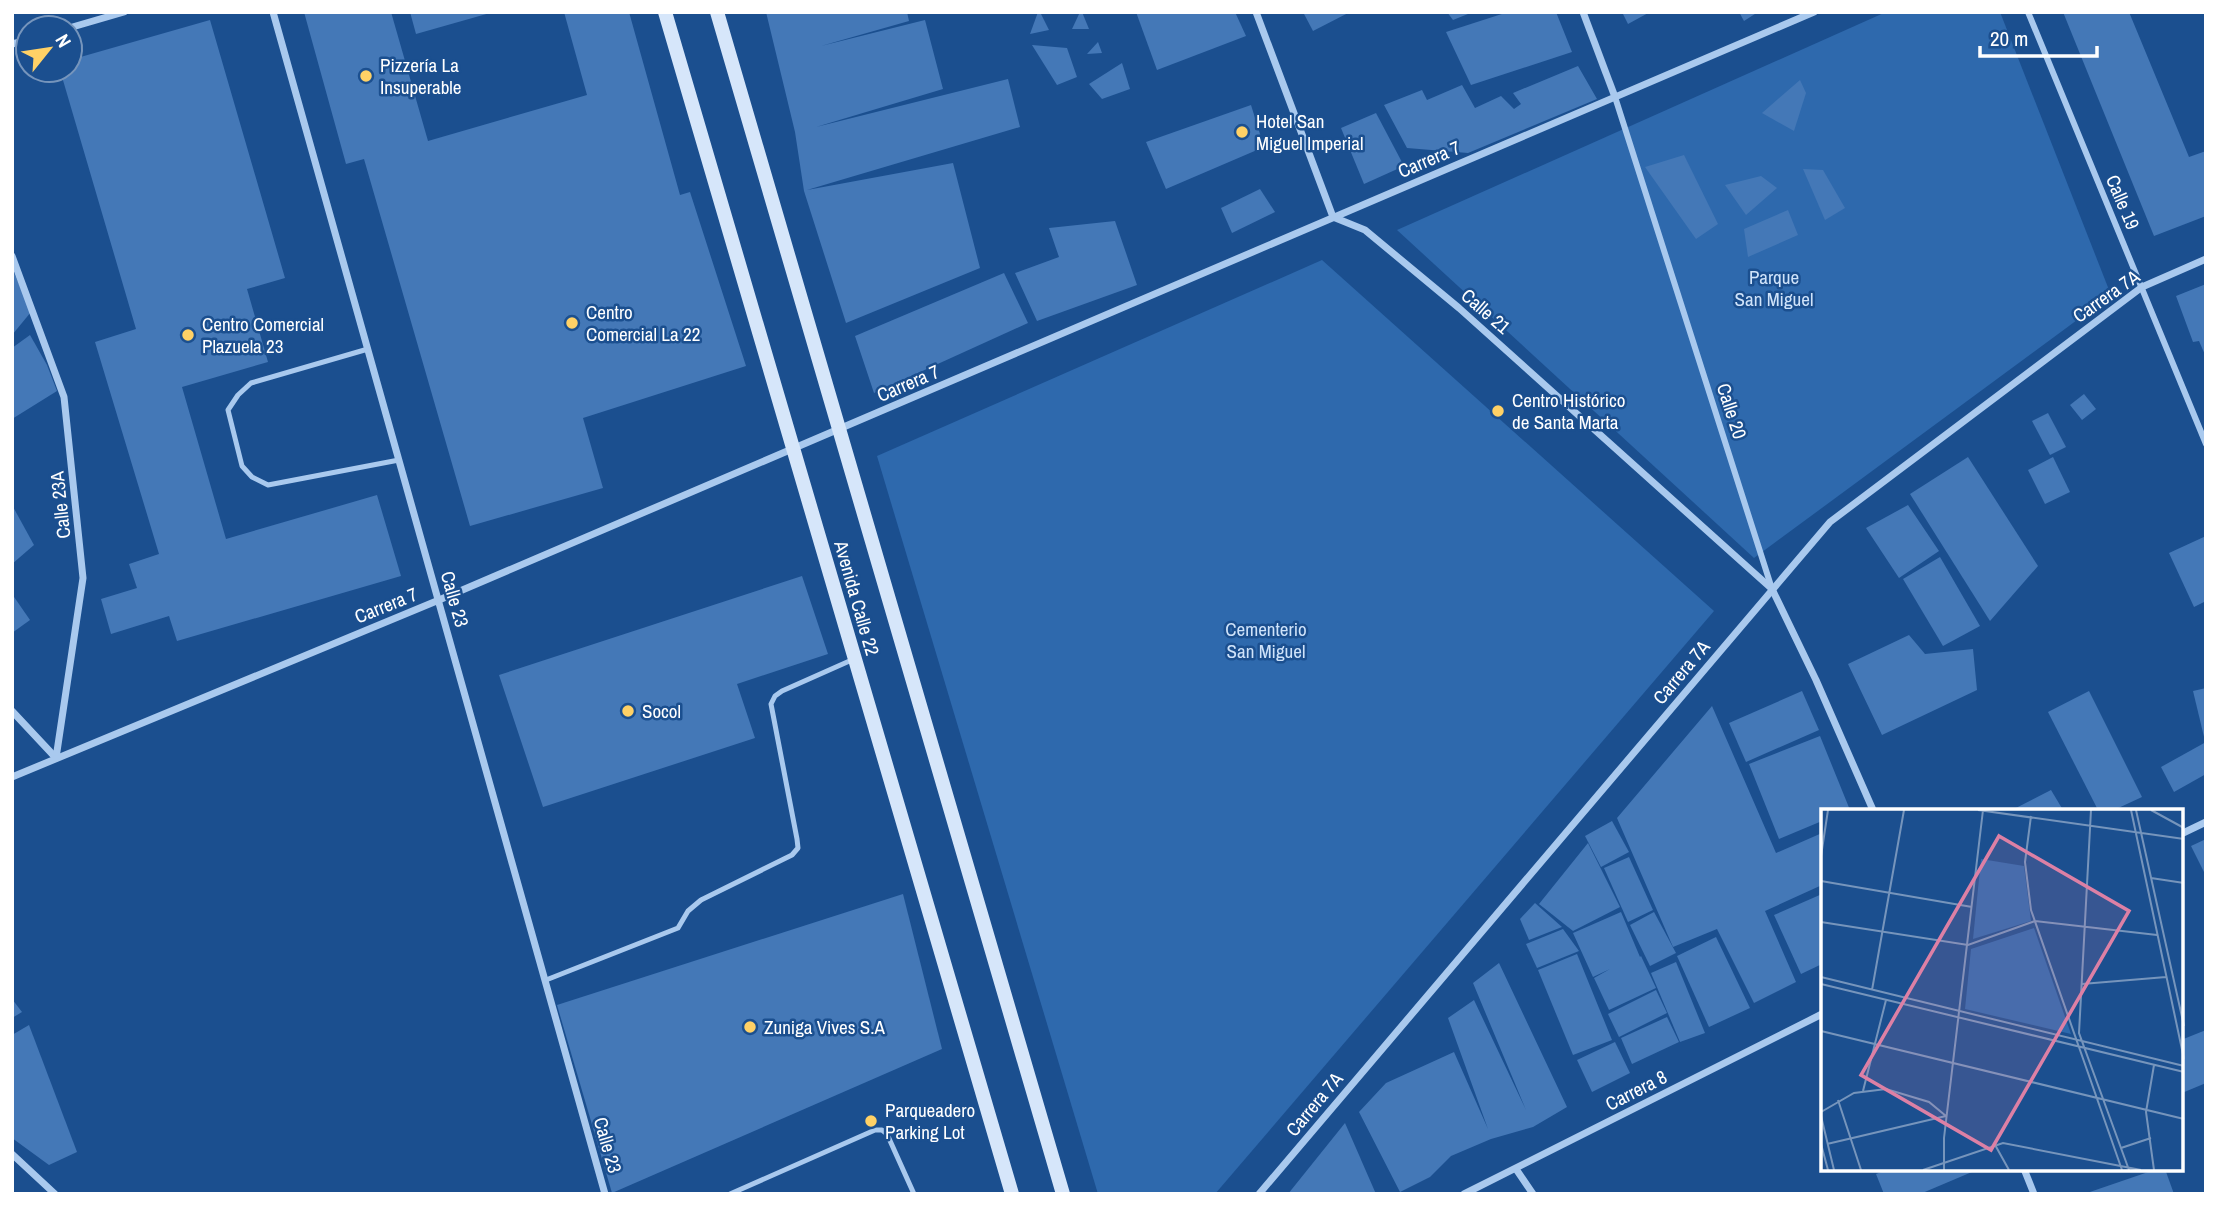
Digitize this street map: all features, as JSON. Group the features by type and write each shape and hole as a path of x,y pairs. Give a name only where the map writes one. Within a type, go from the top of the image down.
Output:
{"main road":[{"name":"Avenida Calle 22","path":"665,12 1012,1194"},
{"name":"Avenida Calle 22","path":"717,12 1063,1194"}],"street":[{"path":"84,24 124,12"},
{"name":"Calle 23","path":"274,12 605,1194"},
{"path":"1256,12 1333,217"},
{"name":"Calle 20","path":"1583,12 1615,97 1772,589 1816,680 1873,809"},
{"name":"Carrera 7","path":"12,777 439,600 1814,12"},
{"name":"Calle 19","path":"2028,12 2206,444"},
{"name":"Calle 21","path":"1333,217 1365,230 1459,308 1772,589"},
{"name":"Calle 23A","path":"12,256 64,397 83,578 57,758"},
{"name":"Carrera 7A","path":"1259,1194 1830,522 2142,288 2206,259"},
{"path":"12,711 57,758"},
{"path":"2183,833 2206,822"},
{"name":"Carrera 8","path":"1464,1194 1821,1015"},
{"path":"12,1154 55,1194"},
{"path":"1516,1169 1533,1194"},
{"path":"2025,1171 2034,1194"}],"lane":[{"path":"368,349 251,383 238,395 228,411 242,466 252,477 268,485 399,460"},
{"path":"546,980 678,928 688,911 701,900 792,855 798,848 771,704 775,696 782,691 855,659"},
{"path":"730,1194 875,1129 887,1134 914,1194"}],"green space":[{"name":"Parque San Miguel","path":"1886,12 2000,12 2111,295 1754,558 1397,230"},
{"name":"Cementerio San Miguel","path":"1322,260 1714,611 1215,1194 1098,1194 877,456"}],"building":[{"path":"304,12 391,12 428,141 587,95 564,12 629,12 680,195 690,192 746,366 583,418 603,488 470,526 364,159 346,164"},
{"path":"410,12 490,12 490,13 416,34"},
{"path":"766,12 907,12 909,21 821,46 925,20 943,89 816,127 1008,79 1020,127 807,190 953,163 980,268 846,323 804,191 795,132"},
{"path":"1038,12 1049,30 1030,34"},
{"path":"1082,12 1089,29 1072,29"},
{"path":"1136,12 1235,12 1246,36 1157,70"},
{"path":"1303,12 1350,12 1313,31"},
{"path":"1447,12 1473,12 1453,20"},
{"path":"1508,12 1556,12 1572,52 1471,85 1446,32"},
{"path":"1622,12 1650,12 1628,24"},
{"path":"1739,12 1758,12 1744,21"},
{"path":"2063,12 2129,12 2189,157 2206,151 2206,216 2154,236"},
{"name":"Centro Comercial Plazuela 23","path":"210,20 285,278 247,289 268,362 182,387 226,539 377,495 401,576 177,641 169,616 111,634 101,599 137,588 129,564 159,554 95,342 136,329 64,84 84,84 84,56"},
{"path":"1098,42 1102,53 1087,54"},
{"path":"1032,45 1067,48 1077,77 1057,85"},
{"path":"1122,63 1130,89 1102,99 1089,84"},
{"path":"1578,66 1597,99 1468,153 1407,148 1384,105 1422,90 1427,100 1462,85 1475,108 1501,96 1514,109 1521,104 1513,93"},
{"path":"1800,80 1806,93 1794,131 1762,113"},
{"path":"1251,105 1264,147 1166,189 1146,142"},
{"path":"1376,113 1404,166 1364,184 1341,128"},
{"path":"1684,155 1718,224 1696,239 1645,167"},
{"path":"1803,169 1823,170 1845,208 1825,220"},
{"path":"1761,176 1777,188 1746,215 1725,185"},
{"path":"1260,189 1275,212 1232,233 1221,208"},
{"path":"1788,210 1798,235 1748,257 1744,229"},
{"path":"1115,221 1137,285 1037,321 1015,273 1059,257 1049,228"},
{"path":"12,268 31,312 12,335"},
{"path":"1004,273 1028,323 874,393 855,336"},
{"path":"2206,284 2206,357 2199,341 2193,342 2176,296"},
{"path":"30,335 47,365 57,391 12,419 12,348"},
{"path":"2084,394 2096,409 2082,420 2070,405"},
{"path":"2048,413 2066,447 2050,455 2032,421"},
{"path":"1968,457 2038,566 1990,621 1910,494"},
{"path":"2053,457 2070,492 2045,504 2028,470"},
{"path":"12,505 34,545 12,564"},
{"path":"1908,505 1939,551 1899,578 1866,528"},
{"path":"2206,536 2206,601 2194,607 2169,553"},
{"path":"1940,557 1980,626 1943,646 1903,579"},
{"name":"Socol","path":"802,576 828,654 737,684 755,738 543,807 499,675"},
{"path":"12,594 30,620 12,633"},
{"path":"1909,635 1925,654 1973,649 1977,690 1882,735 1848,664"},
{"path":"2206,688 2206,740 2205,741 2193,691"},
{"path":"1802,691 1819,730 1746,762 1729,723"},
{"path":"2089,691 2142,797 2116,809 2097,809 2048,712"},
{"path":"1712,706 1776,853 1821,833 1821,885 1765,911 1796,982 1754,1003 1717,929 1673,947 1617,818"},
{"path":"1820,736 1850,809 1821,809 1821,821 1779,839 1749,764"},
{"path":"2206,742 2206,774 2174,792 2161,767"},
{"path":"2051,790 2062,809 2014,809"},
{"path":"1612,821 1629,852 1601,867 1585,836"},
{"path":"2206,839 2206,876 2191,846"},
{"path":"1588,843 1620,907 1573,931 1539,904"},
{"path":"1629,857 1653,910 1628,922 1604,868"},
{"name":"Zuniga Vives S.A","path":"903,894 942,1049 612,1193 557,1005"},
{"path":"1821,894 1821,964 1801,974 1774,915"},
{"path":"1535,903 1562,927 1529,940 1520,919"},
{"path":"1621,912 1656,988 1609,1010 1594,978 1610,969 1593,977 1573,933"},
{"path":"1654,912 1676,953 1650,966 1630,925"},
{"path":"1563,929 1579,951 1537,968 1526,944"},
{"path":"1716,937 1750,1008 1709,1027 1677,956"},
{"path":"1577,954 1612,1040 1573,1055 1538,970"},
{"path":"1676,962 1705,1033 1680,1042 1651,973"},
{"path":"1499,963 1567,1107 1533,1127 1491,1139 1451,1156 1430,1177 1400,1192 1359,1112 1386,1083 1454,1052 1488,1129 1448,1018 1474,1000 1526,1110 1473,983"},
{"path":"1656,990 1667,1013 1619,1037 1608,1014"},
{"path":"12,999 22,1012 12,1018"},
{"path":"1667,1017 1679,1042 1632,1064 1621,1038"},
{"path":"29,1025 77,1152 49,1165 12,1138 12,1035"},
{"path":"2206,1030 2206,1083 2183,1093 2183,1039"},
{"path":"1615,1042 1630,1073 1592,1092 1577,1060"},
{"path":"1345,1123 1376,1194 1288,1194"},
{"path":"1884,1171 1974,1171 1920,1194 1884,1194 1876,1174"},
{"path":"2151,1171 2166,1171 2174,1194 2084,1194"}],"place":[{"name":"Pizzería La Insuperable","path":"366,76"},
{"name":"Hotel San Miguel Imperial","path":"1242,132"},
{"name":"Centro Comercial La 22","path":"572,323"},
{"name":"Centro Comercial Plazuela 23","path":"188,335"},
{"name":"Centro Histórico de Santa Marta","path":"1498,411"},
{"name":"Socol","path":"628,711"},
{"name":"Zuniga Vives S.A","path":"750,1027"},
{"name":"Parqueadero Parking Lot","path":"871,1121"}]}
